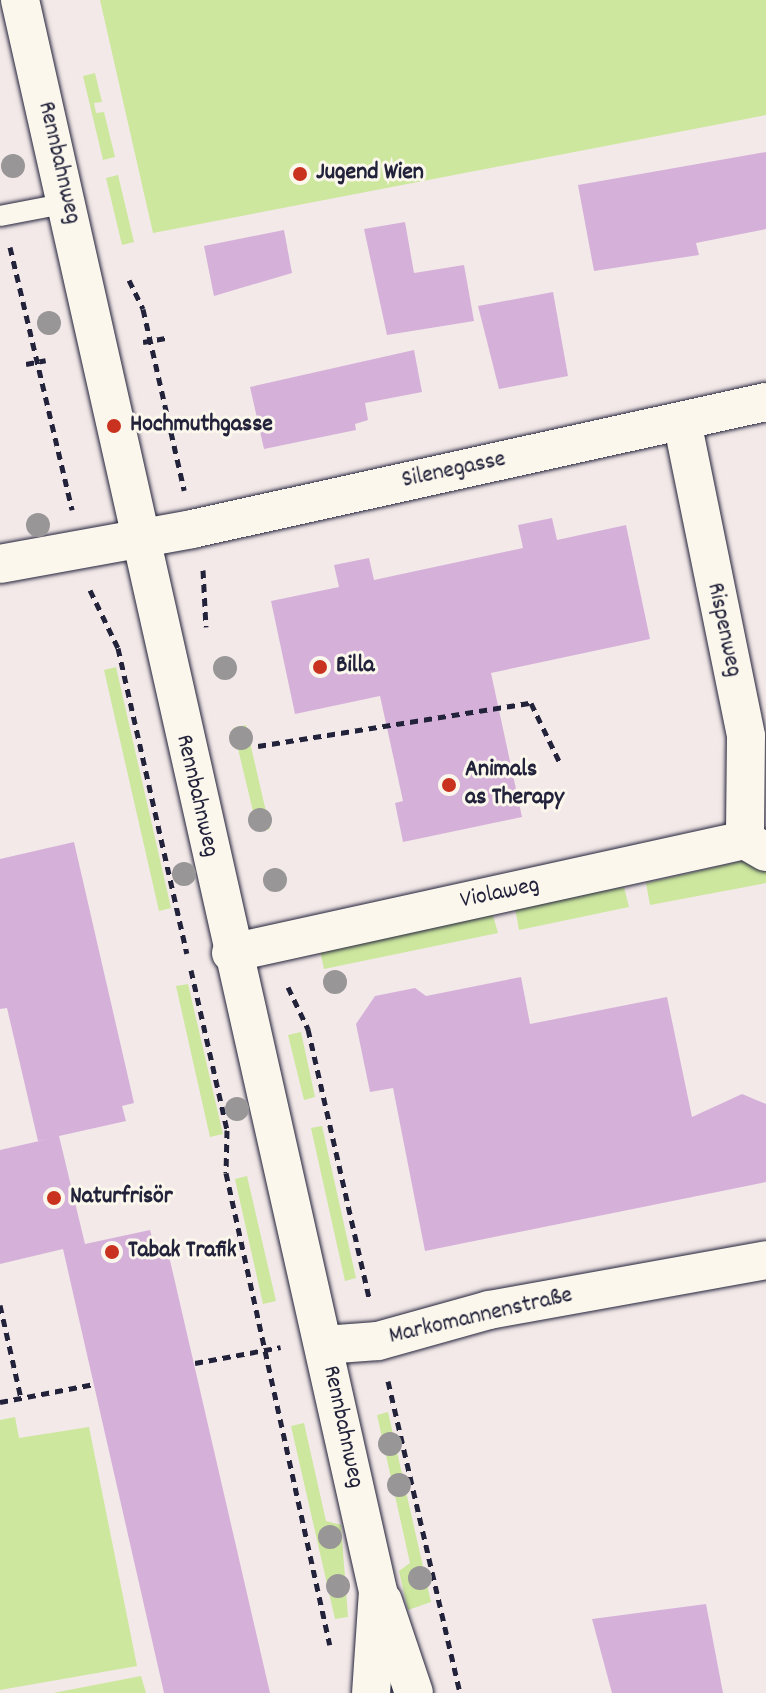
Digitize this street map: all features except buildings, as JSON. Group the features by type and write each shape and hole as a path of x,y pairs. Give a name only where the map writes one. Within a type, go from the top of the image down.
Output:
{"street":[{"name":"Rennbahnweg","path":"20,0 68,203 231,953 324,1345 378,1591 414,1693"},
{"name":"Silenegasse","path":"141,535 766,402"},
{"name":"Rispenweg","path":"682,421 746,736 756,846"},
{"path":"0,564 141,535"},
{"name":"Violaweg","path":"231,953 756,846"},
{"name":"Markomannenstraße","path":"324,1345 378,1341 489,1310 766,1260"},
{"name":"Rennbahnweg","path":"371,1693 378,1591"}],"lane":[{"path":"2,216 68,203"}],"path":[{"path":"2,216 73,516"},
{"path":"143,342 166,338"},
{"path":"26,364 46,360"},
{"path":"87,577 118,648 225,1117 226,1173 268,1348 331,1650"},
{"path":"258,746 531,703 560,763"},
{"path":"284,980 306,1021 371,1308"},
{"path":"0,1305 21,1398"},
{"path":"195,1363 268,1348 324,1345"},
{"path":"385,1371 460,1693"},
{"path":"0,1402 94,1384"}],"green space":[{"name":"Jugend Wien","path":"100,0 766,0 766,115 153,233"},
{"path":"95,73 102,102 94,103 96,113 104,112 115,157 103,160 83,76"},
{"path":"118,175 134,242 122,245 106,178"},
{"path":"116,667 171,908 159,911 104,670"},
{"path":"246,725 270,829 258,832 233,728"},
{"path":"746,860 766,865 766,883 650,905 646,883"},
{"path":"624,887 629,907 519,930 515,908"},
{"path":"492,912 498,933 324,969 319,946"},
{"path":"188,984 223,1134 210,1137 176,986"},
{"path":"301,1032 315,1097 304,1100 288,1035"},
{"path":"322,1126 356,1278 345,1281 311,1128"},
{"path":"247,1176 276,1301 263,1304 235,1179"},
{"path":"388,1412 431,1602 408,1610 399,1571 410,1563 377,1415"},
{"path":"15,1417 19,1438 89,1427 137,1666 0,1690 0,1420"},
{"path":"304,1423 326,1521 341,1525 348,1617 335,1619 291,1426"},
{"path":"141,1676 146,1693 53,1693"}],"place":[{"name":"Jugend Wien","path":"300,174"},
{"name":"Hochmuthgasse","path":"114,426"},
{"name":"Billa","path":"320,667"},
{"name":"Animals as Therapy","path":"449,785"},
{"name":"Naturfrisör","path":"54,1198"},
{"name":"Tabak Trafik","path":"112,1252"}]}
